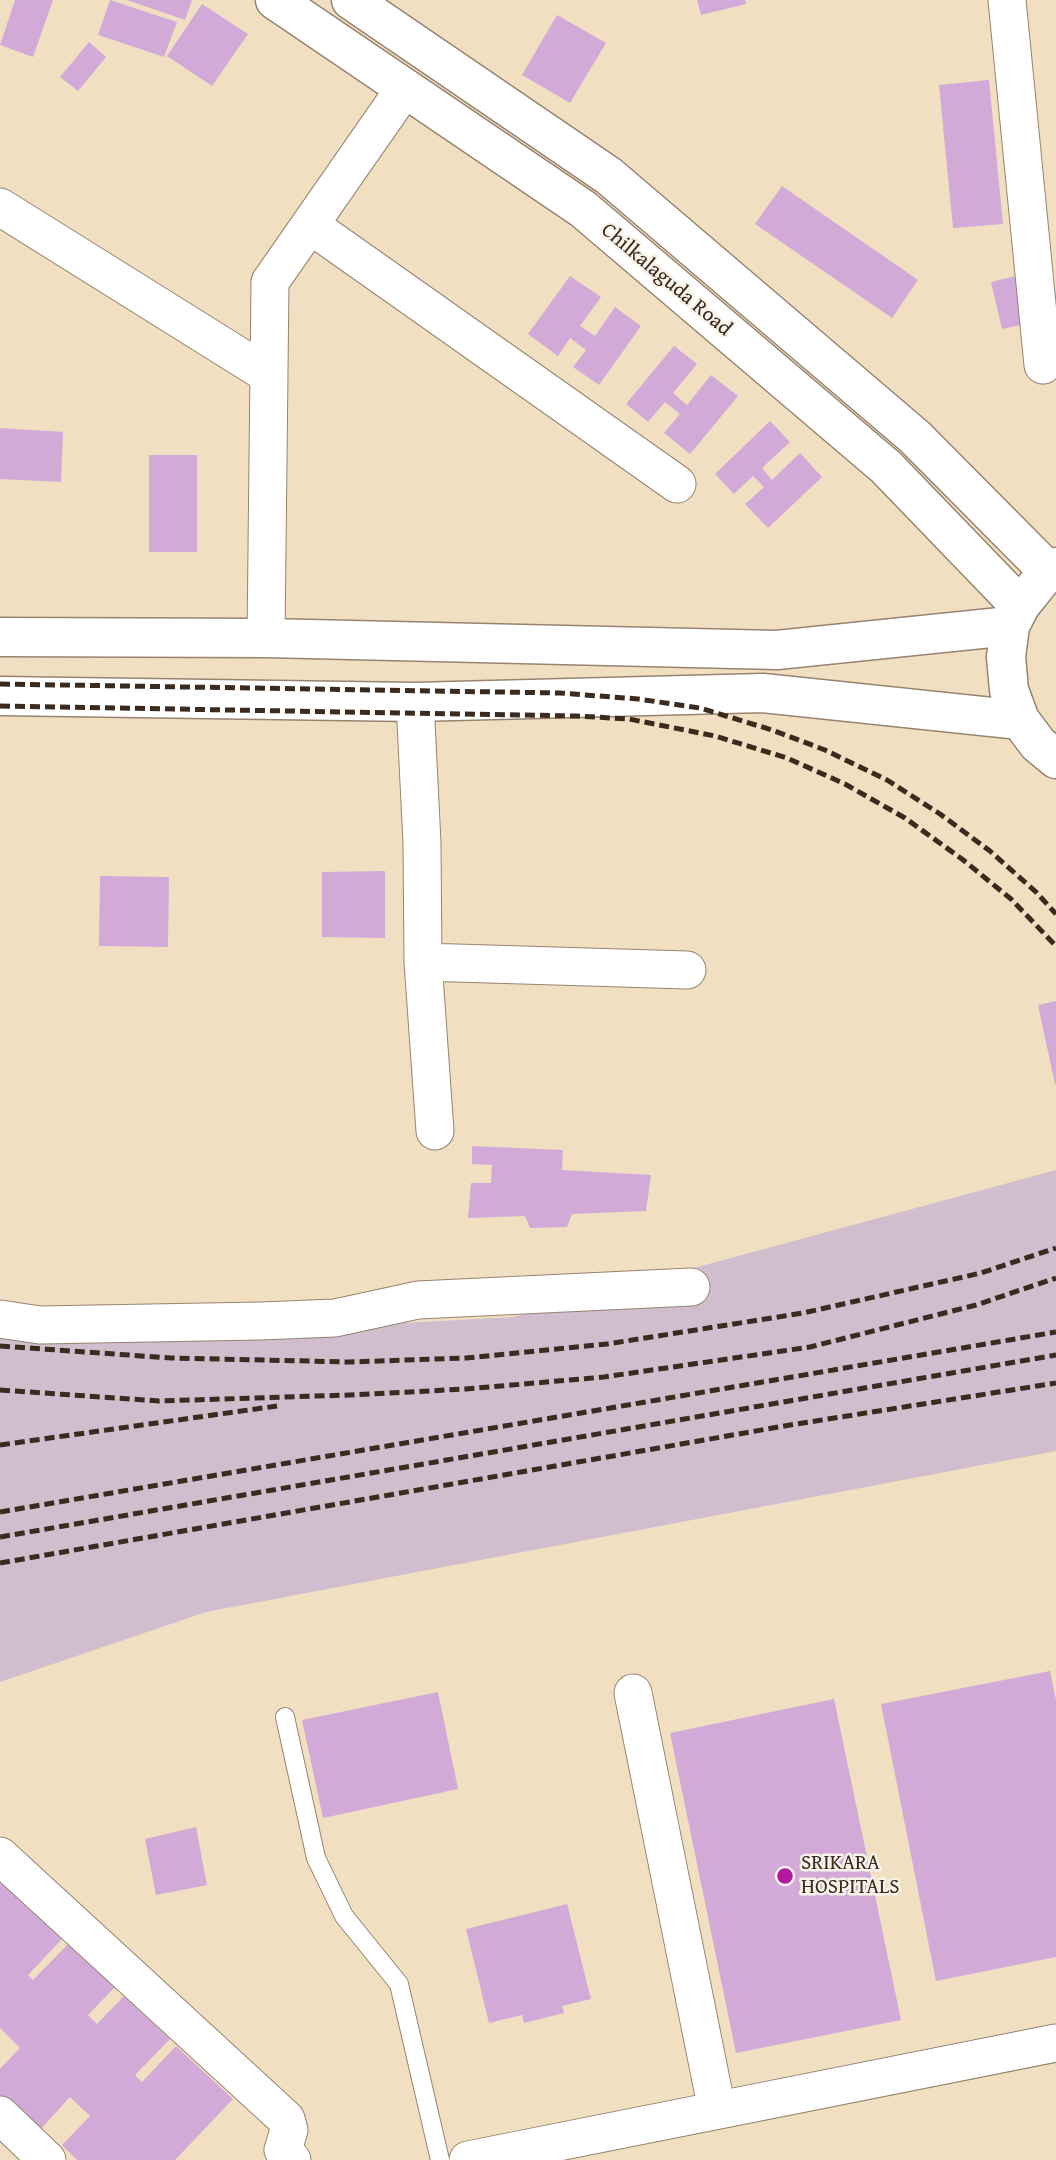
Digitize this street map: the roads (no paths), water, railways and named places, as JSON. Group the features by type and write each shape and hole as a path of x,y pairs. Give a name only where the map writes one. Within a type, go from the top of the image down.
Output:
{"main road":[{"name":"Chilkalaguda Road","path":"275,0 583,209 886,467 1015,616"},
{"name":"Chilkalaguda Road","path":"359,1 608,176 915,437 1052,569"},
{"path":"1052,569 1015,616 1006,657 1009,690 1020,720 1038,744 1056,759"},
{"path":"0,637 265,638 777,650 1015,616"},
{"path":"0,696 415,702 763,693 1020,720"}],"street":[{"path":"1007,0 1044,365"},
{"path":"265,638 270,282 404,88"},
{"path":"0,207 269,375"},
{"path":"310,225 677,484"},
{"path":"415,702 422,843 423,962 435,1131"},
{"path":"423,962 687,970"},
{"path":"0,1319 40,1325 335,1318 418,1300 691,1287"},
{"path":"633,1693 717,2110"},
{"path":"0,1856 286,2119 289,2130 283,2150 292,2160"},
{"path":"468,2160 1056,2043"},
{"path":"0,2115 47,2160"}],"lane":[{"path":"285,1717 316,1858 344,1916 399,1984 440,2160"}],"railway":[{"path":"0,684 560,693 638,699 700,708 825,750 887,780 990,851 1036,892 1056,914"},
{"path":"0,706 576,716 629,719 715,736 787,758 845,784 905,818 1011,899 1056,946"},
{"path":"0,1346 171,1358 350,1362 466,1358 607,1344 803,1313 981,1273 1056,1248"},
{"path":"0,1390 159,1401 466,1389 604,1377 810,1347 976,1305 1056,1278"},
{"path":"0,1512 1056,1332"},
{"path":"0,1537 1056,1355"},
{"path":"0,1563 790,1425 1056,1383"},
{"path":"0,1445 277,1406"}],"place":[{"name":"SRIKARA HOSPITALS","path":"785,1876"}]}
